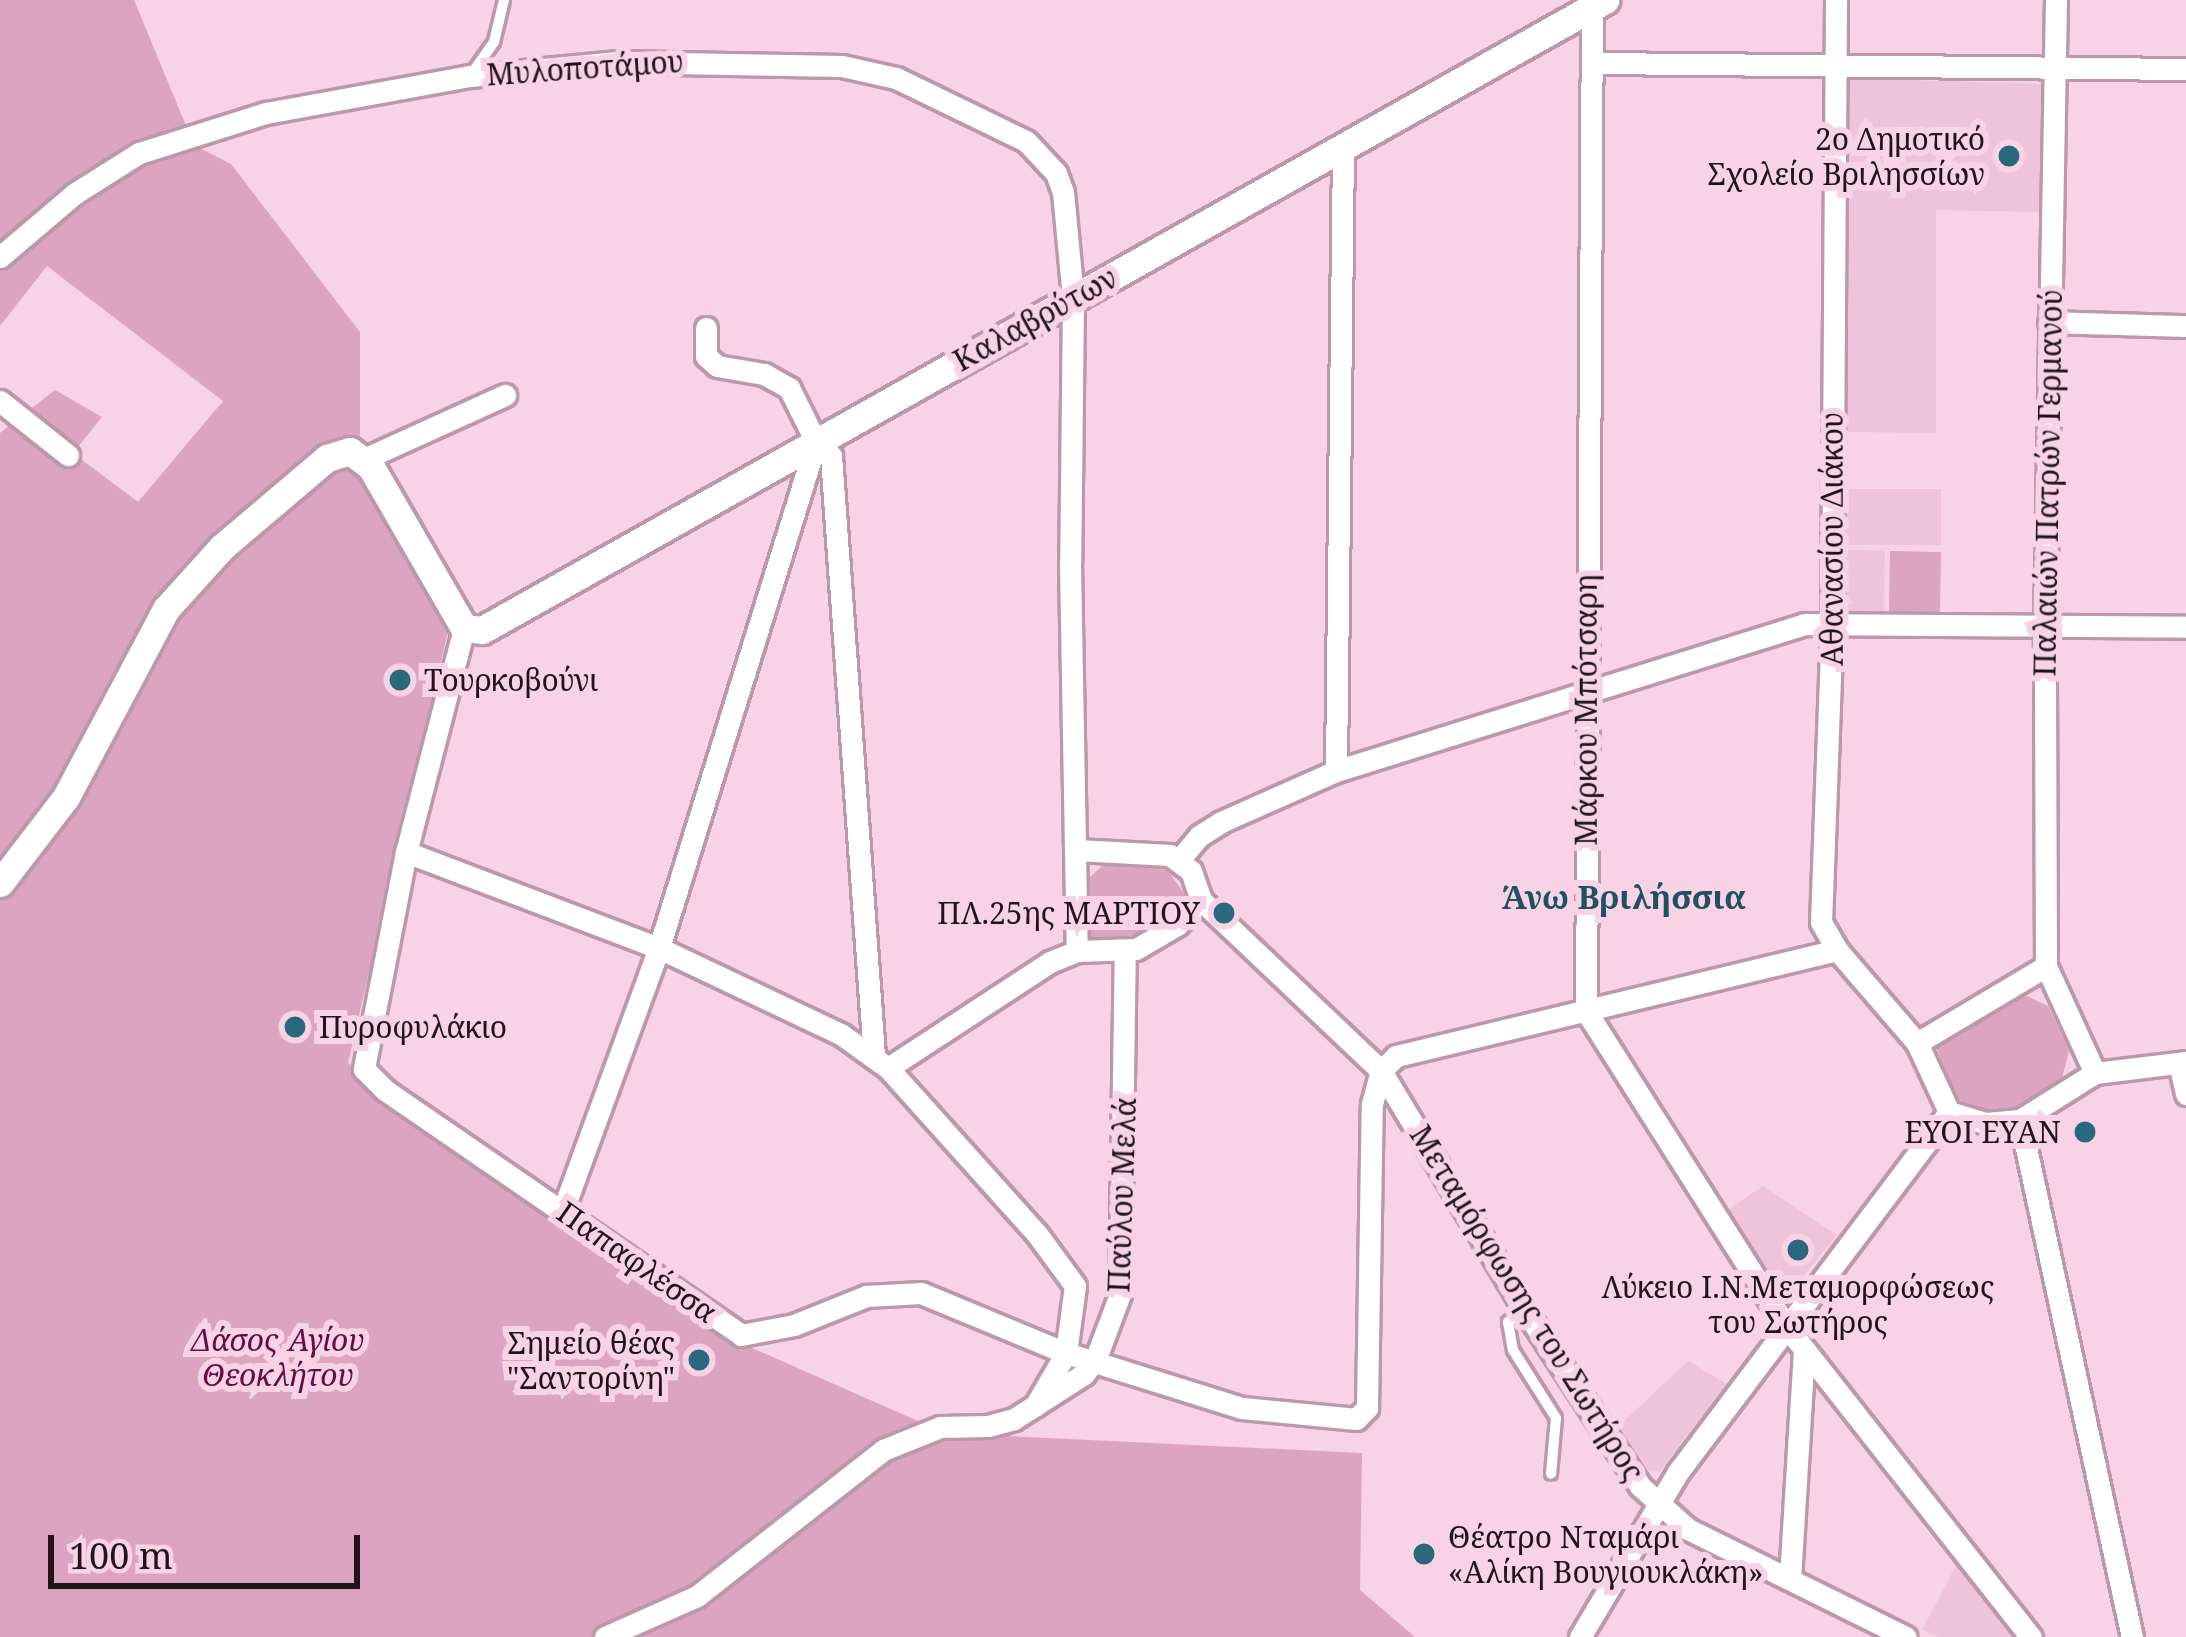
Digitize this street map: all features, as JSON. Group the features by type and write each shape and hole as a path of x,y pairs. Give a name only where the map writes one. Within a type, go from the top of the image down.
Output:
{"street":[{"name":"Αθανασίου Διάκου","path":"1836,0 1832,623 1819,905 1821,922 1837,950 1917,1043 1949,1112"},
{"name":"Παλαιών Πατρών Γερμανού","path":"2046,966 2045,623 2056,0"},
{"name":"Μάρκου Μπότσαρη","path":"1586,1011 1584,689 1597,2"},
{"name":"Καλαβρύτων","path":"464,628 482,629 1343,149 1597,2"},
{"name":"Μυλοποτάμου","path":"0,257 74,194 139,154 266,113 470,76 699,60 842,66 896,78 1041,152 1063,192 1073,298 1070,563 1077,951"},
{"path":"1596,63 2186,68"},
{"path":"1336,771 1343,149"},
{"path":"2049,322 2186,326"},
{"path":"706,328 706,356 717,366 764,374 789,388 816,442 831,456 881,1062"},
{"path":"364,459 506,395"},
{"path":"0,401 68,455"},
{"path":"563,1210 658,948 816,442"},
{"path":"0,883 66,797 147,637 180,592 222,547 322,461 350,451 364,459 464,628 406,852 658,948 842,1035 881,1062 1073,1281 1076,1305 1066,1353 1032,1411"},
{"path":"1076,850 1155,852 1179,860 1199,836 1221,822 1336,771 1783,630 1832,623 2186,627"},
{"name":"Παπαφλέσσα","path":"406,852 364,1059 370,1079 741,1335 794,1325 866,1296 921,1293 1066,1353 1096,1358 1263,1414 1348,1420 1362,1415 1367,1408 1371,1298 1372,1104 1382,1071"},
{"name":"Μεταμόρφωσης του Σωτήρος","path":"1179,860 1198,882 1201,900 1382,1071 1525,1310 1640,1486 1688,1529 1906,1637"},
{"path":"881,1062 1050,962 1077,951 1125,952 1177,925 1201,900"},
{"path":"1382,1071 1396,1056 1837,950"},
{"name":"Παύλου Μελά","path":"605,1637 697,1596 883,1450 919,1432 988,1426 1032,1411 1084,1374 1096,1358 1120,1294 1125,952"},
{"path":"1917,1043 2046,966 2095,1073"},
{"path":"1586,1011 1786,1326 2031,1637"},
{"path":"1580,1637 1678,1472 1949,1112 1986,1123 2020,1120 2095,1073 2182,1063 2186,1094"},
{"path":"2020,1120 2132,1637"},
{"path":"1790,1579 1804,1351"}],"lane":[{"path":"470,76 494,42 504,0"},
{"path":"1525,1310 1508,1322 1513,1350 1556,1418 1551,1474"}],"shaded area":[{"path":"1845,78 2043,84 2040,212 1936,210 1936,433 1842,432"},
{"path":"1842,489 1941,489 1941,545 1842,545"},
{"path":"1843,550 1885,551 1884,615 1842,614"},
{"path":"1763,1186 1837,1235 1784,1300 1726,1211"},
{"path":"1688,1361 1727,1384 1659,1472 1649,1471 1619,1426"},
{"path":"1960,1558 2022,1637 1939,1637 1922,1630"}],"green space":[{"name":"Δάσος Αγίου Θεοκλήτου","path":"0,0 134,0 194,145 231,164 360,332 360,472 443,610 447,635 348,1063 734,1340 945,1433 1362,1453 1360,1590 1415,1637 0,1637 0,433 55,390 102,417 73,453 138,502 223,401 47,266 0,326"},
{"path":"1890,551 1941,552 1940,616 1889,615"},
{"path":"1103,865 1167,870 1185,894 1172,914 1139,939 1089,942 1086,881"},
{"path":"2027,996 2048,1006 2069,1050 2062,1079 2002,1115 1969,1108 1956,1096 1934,1042 2003,1002"}],"place":[{"name":"2ο Δημοτικό Σχολείο Βριλησσίων","path":"2009,156"},
{"name":"Τουρκοβούνι","path":"400,680"},
{"name":"ΠΛ.25ης ΜΑΡΤΙΟΥ","path":"1224,913"},
{"name":"Πυροφυλάκιο","path":"295,1027"},
{"name":"ΕΥΟΙ ΕΥΑΝ","path":"2085,1132"},
{"name":"Λύκειο Ι.Ν.Μεταμορφώσεως του Σωτήρος","path":"1798,1250"},
{"name":"Σημείο θέας \"Σαντορίνη\"","path":"699,1360"},
{"name":"Θέατρο Νταμάρι «Αλίκη Βουγιουκλάκη»","path":"1424,1554"}],"district":[{"name":"Άνω Βριλήσσια","path":"1624,897"}]}
